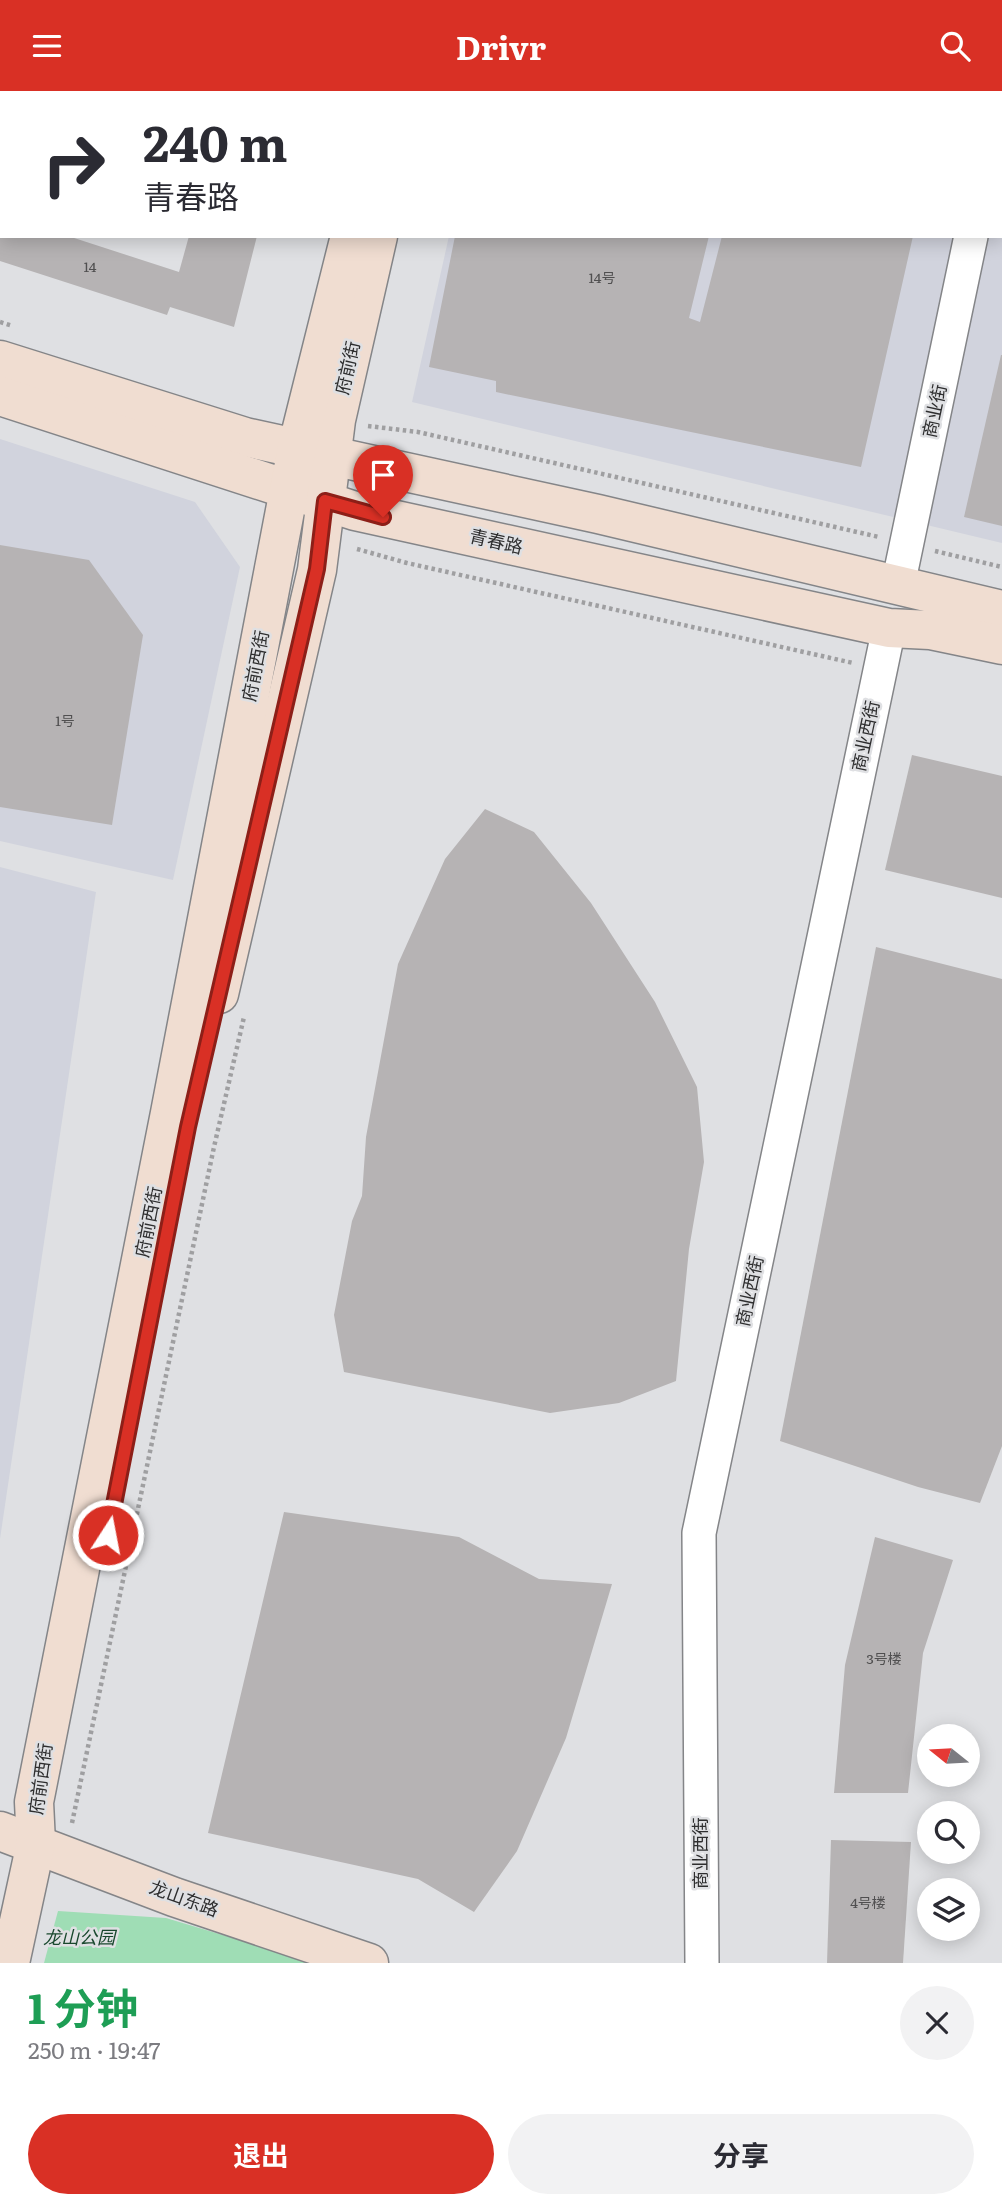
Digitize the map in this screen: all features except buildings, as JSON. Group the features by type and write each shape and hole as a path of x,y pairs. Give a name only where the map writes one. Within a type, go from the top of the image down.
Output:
{"main road":[{"name":"府前街","path":"322,441 350,238"},
{"name":"府前街","path":"308,495 378,238"},
{"path":"0,359 245,437 322,441 584,511 1002,610"},
{"name":"青春路","path":"0,396 369,514 889,628 930,630 1002,645"},
{"name":"府前西街","path":"10,1963 51,1848 34,1802 168,1127 308,495"},
{"name":"龙山东路","path":"0,1831 51,1848 174,1897 369,1963"}],"street":[{"name":"商业街","path":"898,585 971,238"},
{"name":"商业西街","path":"702,1963 699,1533 889,628"}],"path":[{"path":"0,322 25,330"},
{"path":"322,441 418,432 677,489 1002,567"},
{"path":"51,1848 246,1012"}],"shaded area":[{"path":"449,238 1002,238 1002,543 412,402"},
{"path":"0,439 195,502 240,567 173,880 0,841"},
{"path":"0,867 96,892 0,1539"}],"green space":[{"name":"龙山公园","path":"58,1911 166,1918 316,1963 44,1963"}],"route":[{"path":"108,1535 188,1127 317,569 325,501 383,517"}]}
